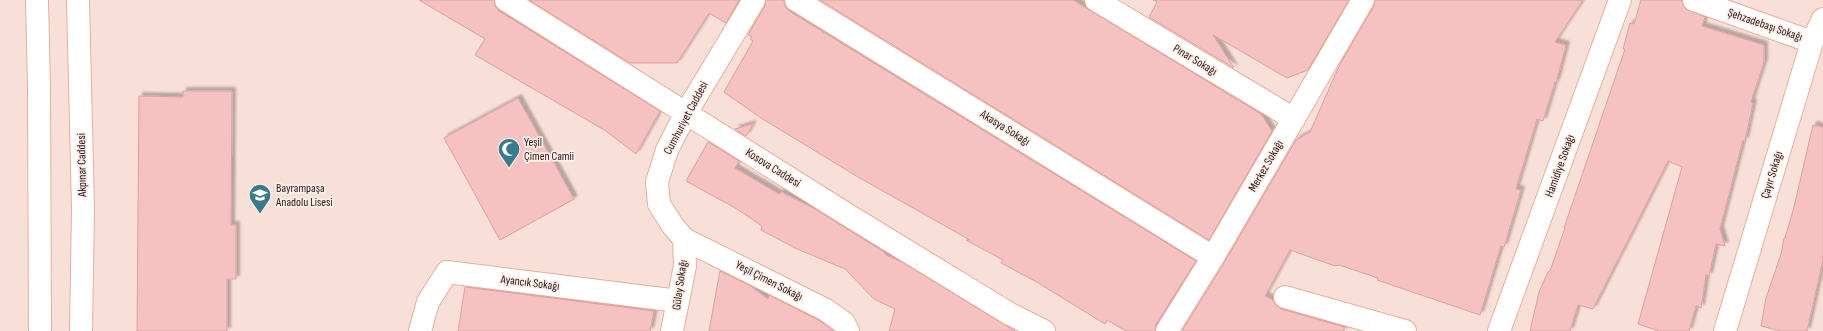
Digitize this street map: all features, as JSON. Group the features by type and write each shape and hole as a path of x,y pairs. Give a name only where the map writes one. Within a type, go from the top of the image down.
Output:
{"street":[{"path":"37,0 41,308 40,331"},
{"name":"Akpınar Caddesi","path":"78,0 82,202 81,331"},
{"name":"Kosova Caddesi","path":"506,0 1010,314 1044,331"},
{"name":"Cumhuriyet Caddesi","path":"684,239 673,226 659,204 657,182 667,150 686,113 754,0"},
{"name":"Akasya Sokağı","path":"796,0 1213,257"},
{"name":"Pınar Sokağı","path":"1096,0 1294,119"},
{"name":"Merkez Sokağı","path":"1166,331 1213,257 1363,0"},
{"name":"Hamidiye Sokağı","path":"1499,331 1620,0"},
{"name":"Şehzadebaşı Sokağı","path":"1694,0 1812,42"},
{"name":"Çayır Sokağı","path":"1725,331 1812,42 1823,20"},
{"name":"Gülay Sokağı","path":"672,331 685,266 684,239"},
{"name":"Yeşil Çimen Sokağı","path":"684,239 826,310 844,323 848,331"},
{"name":"Ayancık Sokağı","path":"420,331 428,302 447,272 678,301"},
{"path":"1285,297 1405,331"}],"building":[{"path":"419,0 494,0 495,6 499,11 660,111 636,154 606,131 475,55 485,39"},
{"path":"529,0 739,0 726,23 709,13 677,63 630,63"},
{"path":"766,0 784,0 785,6 789,11 1196,261 1156,324 1155,331 1126,331 1107,320 1105,324 1035,281 1001,263 1003,260 966,240 970,240 858,177 761,118 724,92 753,41 750,39 752,37 748,35 765,6"},
{"path":"820,0 1073,0 1261,114 1272,131 1209,240"},
{"path":"1153,0 1349,0 1308,70 1287,78 1213,35 1234,68 1149,17 1157,2"},
{"path":"1375,0 1583,0 1555,42 1566,45 1556,83 1555,82 1543,121 1537,119 1516,189 1521,190 1504,247 1501,246 1480,315 1377,280 1378,278 1339,265 1335,266 1290,250 1265,296 1273,300 1281,309 1344,327 1344,331 1182,331 1224,263 1296,140 1310,132 1340,64 1374,6"},
{"path":"1641,0 1682,0 1685,8 1705,17 1702,26 1764,45 1764,62 1751,102 1753,103 1745,141 1743,140 1720,229 1725,246 1716,244 1709,276 1706,275 1701,308 1696,306 1689,331 1659,331 1638,324 1682,167 1668,161 1593,309 1578,305 1570,331 1530,331 1539,292 1548,272 1550,271 1625,49 1623,49 1630,23 1634,24"},
{"path":"183,91 232,91 231,225 236,225 236,279 227,279 227,331 137,331 139,96 183,97"},
{"name":"Yeşil Çimen Camii","path":"518,98 574,199 500,240 444,138"},
{"path":"753,124 746,136 735,129"},
{"path":"1813,125 1823,127 1823,260 1807,331 1780,331 1761,326 1766,298 1781,254 1784,238 1794,207"},
{"path":"708,142 739,161 735,168 779,194 781,192 815,209 884,252 886,255 902,262 1015,331 889,331 895,309 874,299 845,269 795,248 761,230 762,226 737,209 686,181"},
{"path":"720,271 749,285 768,299 769,295 820,321 834,331 709,331"},
{"path":"465,287 654,311 650,331 458,331"}],"place":[{"name":"Yeşil Çimen Camii","path":"509,168"},
{"name":"Bayrampaşa Anadolu Lisesi","path":"260,214"}]}
